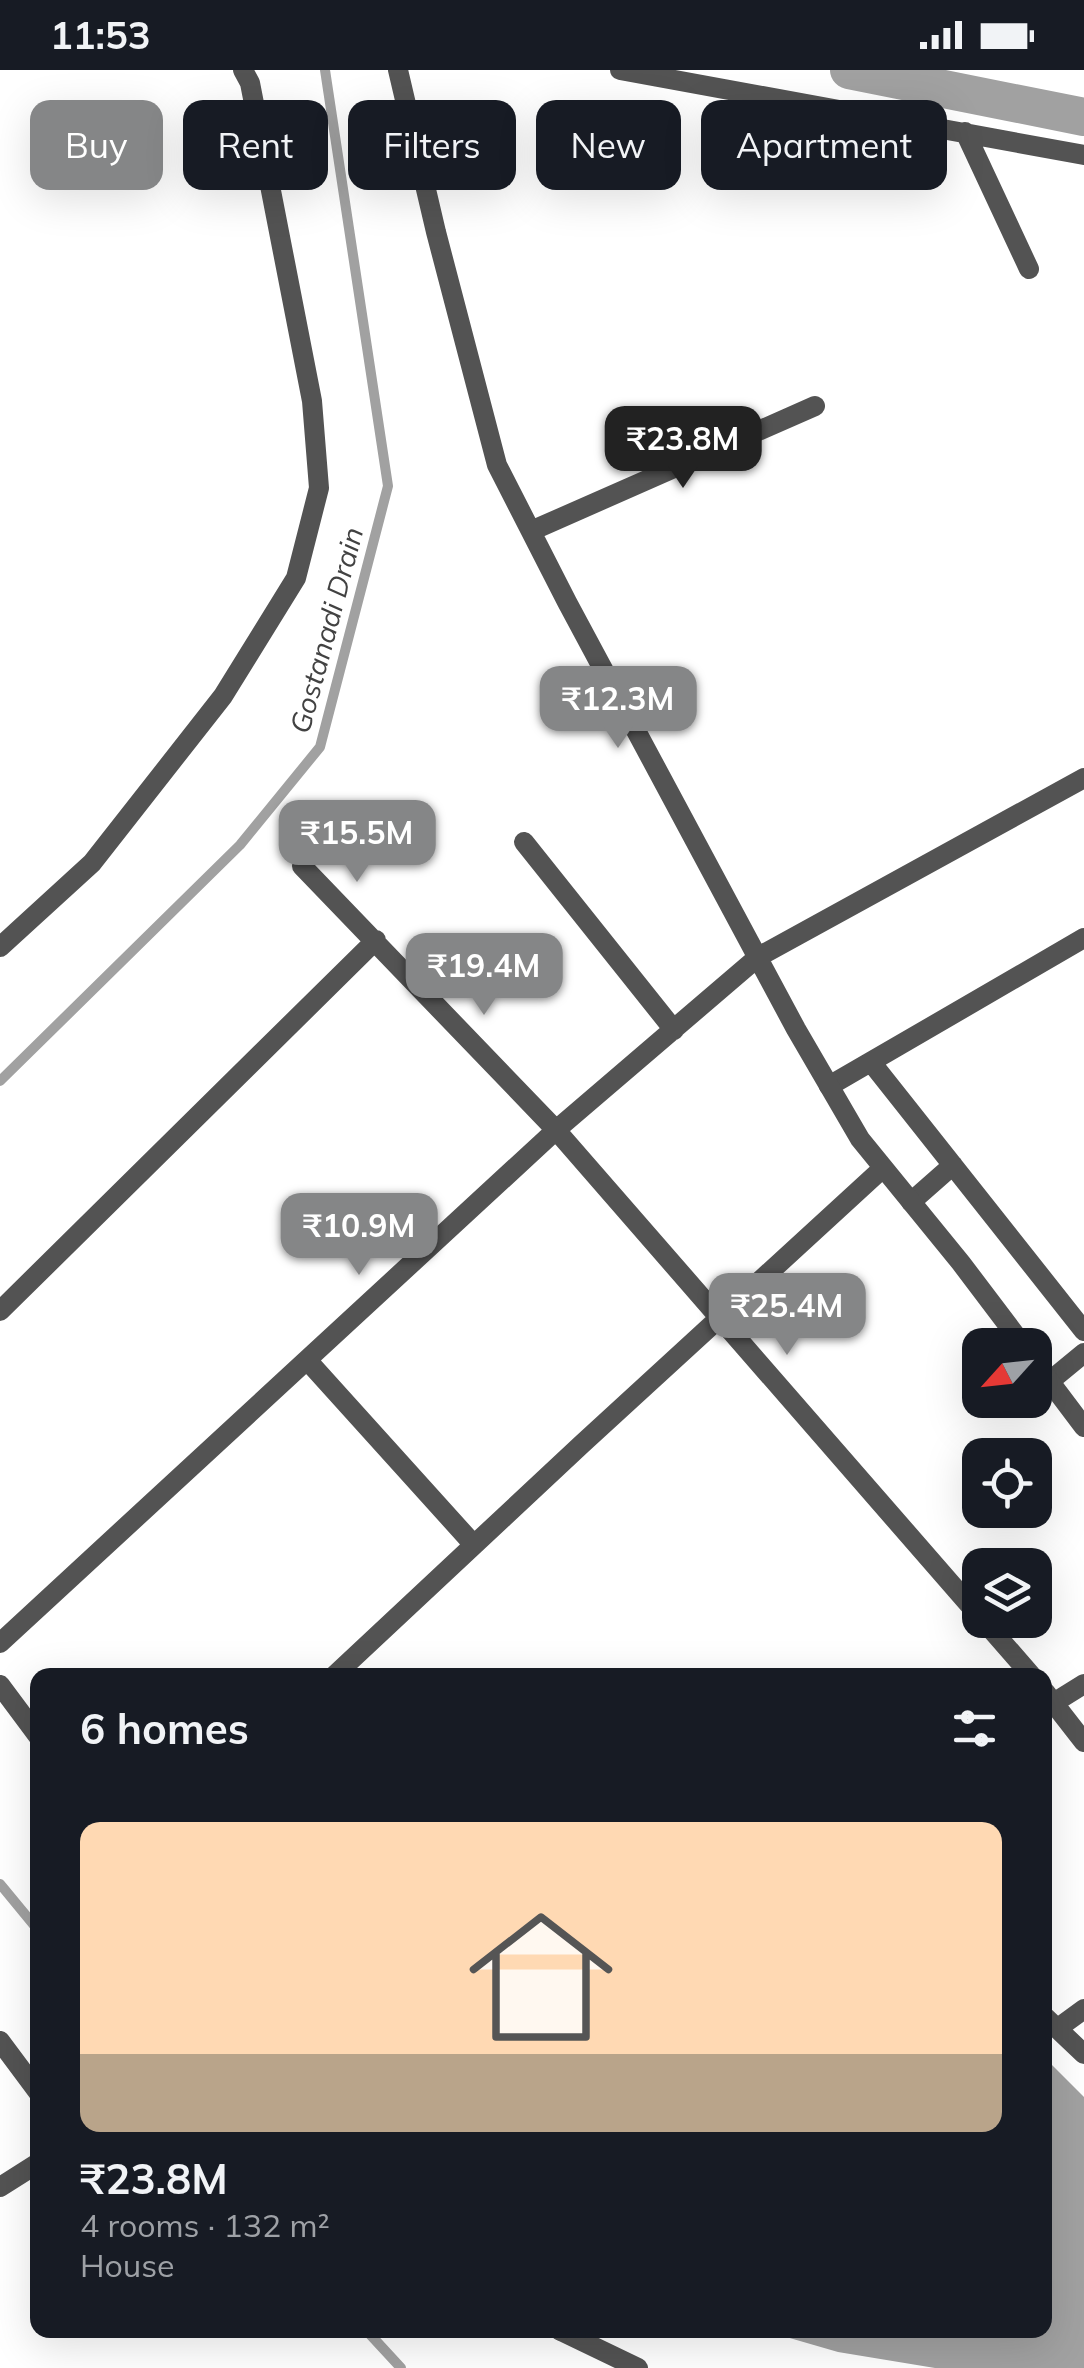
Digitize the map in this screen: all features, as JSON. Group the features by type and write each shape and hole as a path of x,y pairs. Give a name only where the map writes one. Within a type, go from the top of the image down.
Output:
{"street":[{"path":"0,947 92,863 223,696 296,578 318,488 312,400 250,82 243,70"},
{"path":"398,70 497,465 758,958 860,1139 1009,1328"},
{"path":"620,70 1084,155"},
{"path":"966,132 1029,269"},
{"path":"530,531 815,406"},
{"path":"0,1643 556,1130 758,958 1084,778"},
{"path":"524,842 674,1030"},
{"path":"302,866 556,1130 962,1596"},
{"path":"829,1086 1084,938"},
{"path":"0,1312 376,940"},
{"path":"871,1062 1084,1332"},
{"path":"911,1202 954,1165"},
{"path":"342,1668 883,1168"},
{"path":"1052,1379 1084,1353"},
{"path":"307,1360 474,1545"},
{"path":"1052,1384 1084,1427"},
{"path":"998,1638 1024,1668"},
{"path":"1052,1699 1084,1684"},
{"path":"0,1685 30,1725"},
{"path":"1052,1706 1084,1742"},
{"path":"1084,2009 1052,2023 1084,2054"},
{"path":"0,2041 30,2081"},
{"path":"0,2187 30,2168"},
{"path":"576,2338 638,2368"}],"shaded area":[{"path":"1052,2065 1084,2097 1084,2368 935,2368 838,2352 790,2338 1052,2338"}],"waterway":[{"name":"Gostanadi Drain","path":"0,1081 240,845 320,747 388,486 325,70"},
{"path":"849,70 1084,117"},
{"name":"Gostanadi Drain","path":"0,1884 30,1920"},
{"name":"Gostanadi Drain","path":"373,2338 401,2368"}]}
